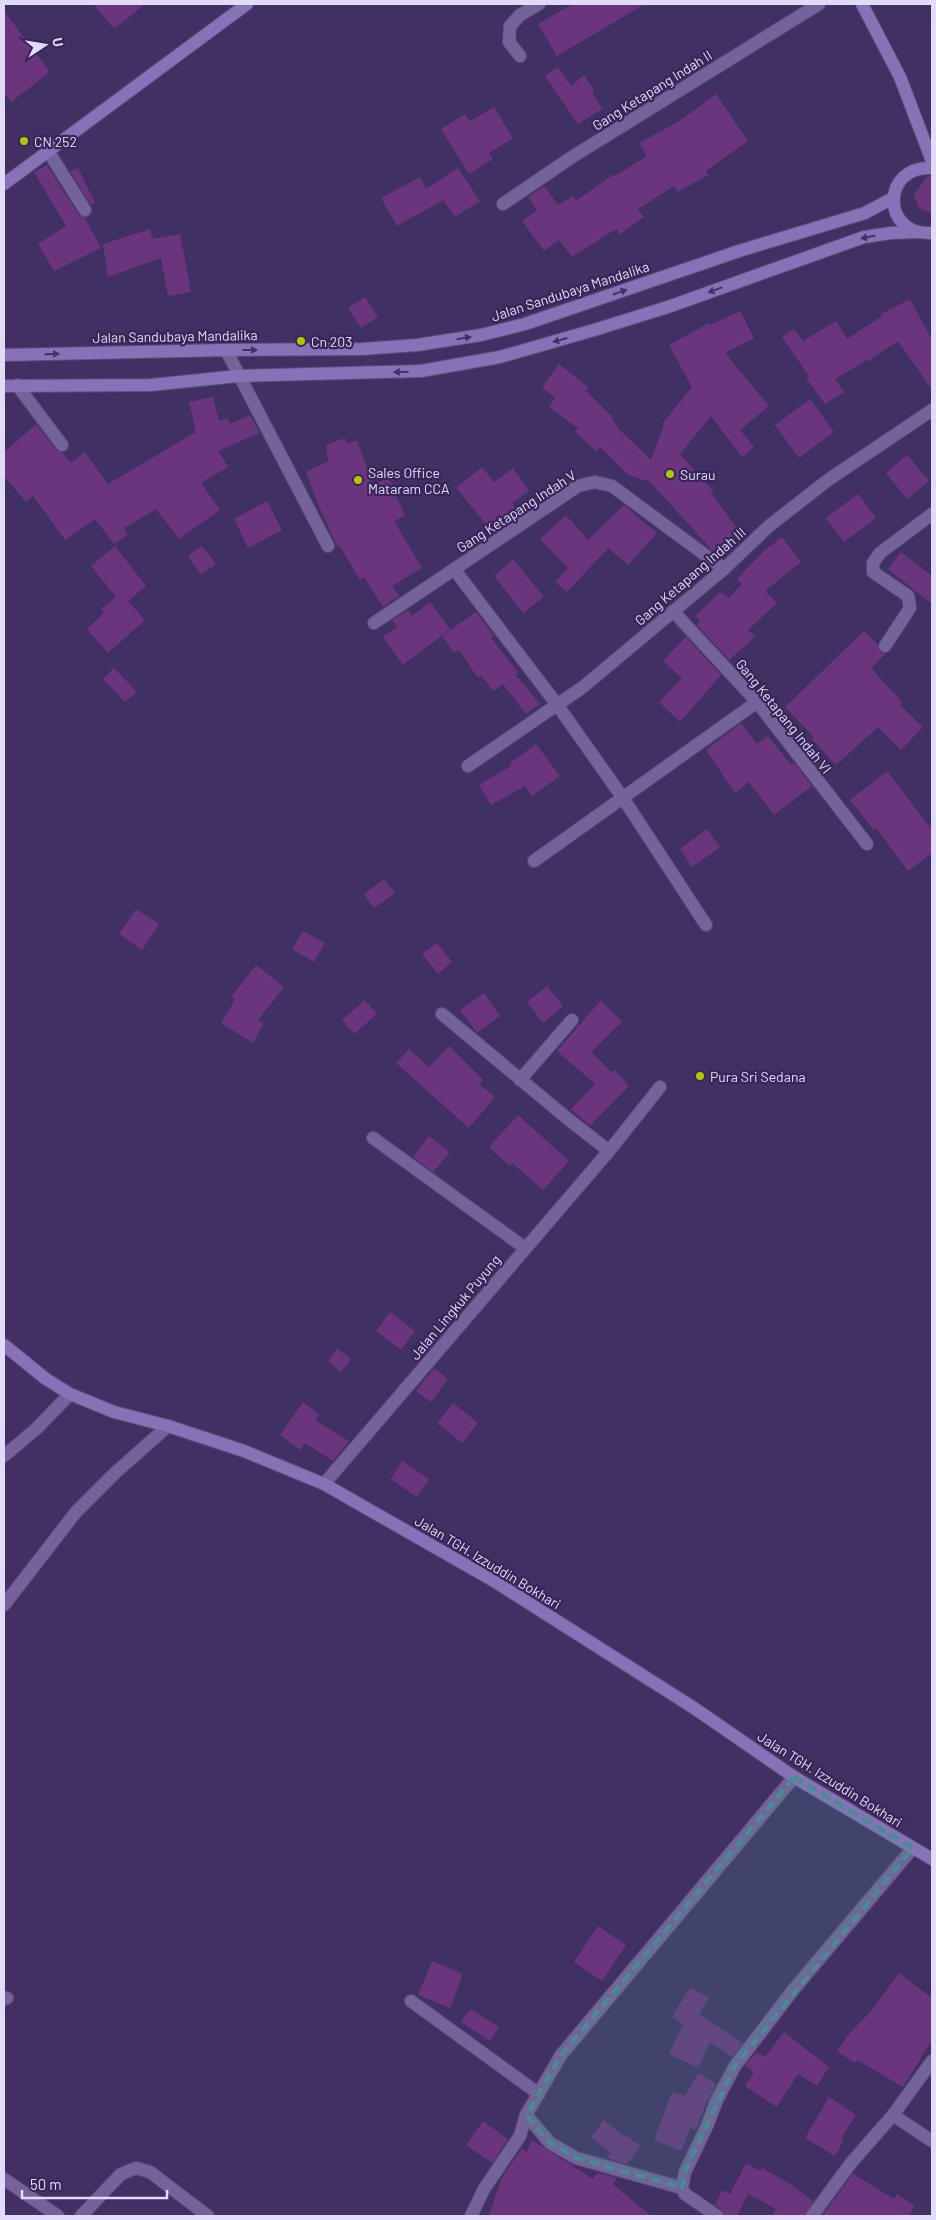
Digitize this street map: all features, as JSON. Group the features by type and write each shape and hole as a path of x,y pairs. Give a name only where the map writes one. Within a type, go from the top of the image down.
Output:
{"main road":[{"path":"4,184 248,4"},
{"path":"862,4 900,77 932,160"},
{"path":"917,232 904,225 895,213 893,198 897,184 907,173 921,168 932,168"},
{"name":"Jalan Sandubaya Mandalika","path":"4,355 362,349 417,345 481,335 525,324 739,251 865,213 893,198"},
{"path":"4,386 151,385 238,376 421,371 500,357 668,307 864,238 891,233 917,232 932,234"},
{"name":"Jalan TGH. Izzuddin Bokhari","path":"4,1345 46,1379 70,1394 114,1412 168,1426 244,1452 324,1484 494,1581 694,1708 794,1777 932,1859"}],"street":[{"path":"520,56 510,42 510,26 520,16 539,4"},
{"name":"Gang Ketapang Indah II","path":"503,204 572,157 819,4"},
{"path":"48,151 85,210"},
{"path":"226,350 328,546"},
{"path":"17,386 62,445"},
{"name":"Gang Ketapang Indah III","path":"468,766 558,706 724,569 769,526 828,480 932,410"},
{"name":"Gang Ketapang Indah V","path":"374,623 578,486 595,482 607,484 617,490 724,569"},
{"path":"885,646 910,608 910,601 908,596 873,572 873,563 880,553 932,514"},
{"path":"454,569 558,706 623,798 706,925"},
{"name":"Gang Ketapang Indah VI","path":"673,611 757,702 867,844"},
{"path":"534,860 757,702"},
{"path":"442,1014 520,1080 608,1150"},
{"path":"520,1080 572,1020"},
{"name":"Jalan Lingkuk Puyung","path":"324,1484 660,1087"},
{"path":"373,1138 525,1248"},
{"path":"4,1456 36,1429 70,1394"},
{"path":"4,1605 76,1512 115,1472 168,1426"},
{"path":"471,2216 484,2189 520,2136 526,2115 561,2055 794,1777"},
{"path":"717,2216 685,2194 682,2188 685,2172 708,2126 716,2100 735,2066 794,1989 913,1848"},
{"path":"412,2001 539,2094"},
{"path":"812,2216 862,2148 893,2115 932,2061"},
{"path":"526,2115 550,2143 576,2158 682,2188"},
{"path":"893,2115 932,2141"},
{"path":"81,2216 121,2174 136,2168 150,2172 208,2216"},
{"path":"4,2179 58,2216"}],"highlighted area":[{"path":"794,1777 913,1848 735,2066 685,2172 682,2188 576,2158 550,2143 526,2115 561,2055"}],"building":[{"path":"93,4 145,4 114,29"},
{"path":"572,4 645,4 557,56 538,24"},
{"path":"4,11 50,72 11,102 4,93"},
{"path":"558,67 571,86 584,75 595,91 592,92 602,109 578,124 545,76"},
{"path":"716,94 748,141 706,171 708,175 678,192 674,186 638,209 644,217 620,234 616,229 572,257 559,240 544,251 522,221 537,210 528,197 544,186 558,205 573,196 576,201 614,174 615,176 647,156 639,143 678,122"},
{"path":"494,107 513,138 489,153 493,159 469,174 441,129 465,114 470,121"},
{"path":"47,165 78,214 85,218 101,248 54,271 38,244 66,226 34,172"},
{"path":"78,168 95,203 91,205 70,171"},
{"path":"458,168 480,201 455,217 443,200 397,226 381,198 420,177 426,189"},
{"path":"932,176 932,214 918,207 914,194 927,177"},
{"path":"150,229 152,239 180,234 191,292 168,296 161,258 108,277 103,244"},
{"path":"365,297 378,317 361,328 348,308"},
{"path":"910,299 932,340 932,390 898,341 868,361 835,379 844,392 825,404 806,378 809,376 782,337 794,329 803,341 836,321 847,339 882,316 881,314"},
{"path":"740,311 754,338 725,353 769,406 740,430 754,447 742,457 711,416 680,454 714,492 712,494 739,531 713,551 650,482 628,475 600,447 596,451 575,432 578,428 549,407 555,398 542,387 559,364 589,388 586,391 613,417 611,418 619,429 651,460 664,425 662,424 692,387 669,345 709,323 710,325"},
{"path":"213,397 219,421 228,418 230,424 250,415 260,433 218,451 228,467 201,483 220,510 179,539 156,509 124,528 128,535 114,544 95,519 65,540 33,496 26,502 4,476 4,452 36,424 56,450 63,453 71,463 85,452 108,484 196,432 189,402"},
{"path":"810,399 834,432 799,458 775,425"},
{"path":"345,438 348,444 357,440 373,484 389,478 405,516 394,521 422,568 392,586 399,596 383,607 364,577 360,580 339,545 337,546 306,472 328,461 326,445"},
{"path":"907,455 929,481 907,499 886,473"},
{"path":"482,467 494,482 513,468 529,491 512,503 516,509 491,530 456,488"},
{"path":"858,494 876,518 844,542 826,518"},
{"path":"267,501 282,530 248,548 234,519"},
{"path":"624,505 657,533 628,565 608,548 567,592 555,582 568,568 540,539 566,515 588,540"},
{"path":"782,537 801,562 765,591 777,603 748,630 755,637 729,660 697,625 700,621 695,616 720,592 729,598 742,584 737,579 765,550"},
{"path":"115,546 146,586 128,601 145,620 108,653 87,629 104,613 101,609 116,597 91,566"},
{"path":"202,546 216,564 201,575 188,556"},
{"path":"901,552 932,576 932,604 888,569"},
{"path":"513,559 544,597 523,613 494,576"},
{"path":"430,602 450,629 403,665 383,637 397,627 392,620 408,610 412,616"},
{"path":"476,612 494,636 491,638 518,672 515,674 540,704 526,714 503,684 494,691 481,676 478,678 459,650 454,653 442,636"},
{"path":"864,631 877,644 880,652 885,654 871,668 902,702 900,705 923,727 901,750 878,727 836,765 812,739 814,737 785,707"},
{"path":"686,637 721,675 680,722 659,702 682,678 663,661"},
{"path":"114,668 137,692 125,702 103,679"},
{"path":"741,723 757,744 768,736 791,765 794,763 812,786 774,815 749,782 735,793 706,750"},
{"path":"536,744 560,776 532,796 525,786 491,805 479,785 511,766 509,764"},
{"path":"887,771 932,830 932,853 908,871 876,828 874,830 850,800"},
{"path":"707,829 720,847 692,867 680,849"},
{"path":"384,879 395,893 374,908 364,894"},
{"path":"136,909 159,924 142,950 119,934"},
{"path":"303,931 325,943 314,962 292,949"},
{"path":"437,943 452,962 438,974 422,954"},
{"path":"256,965 284,987 258,1020 264,1023 253,1043 221,1023 235,1000 231,997"},
{"path":"547,986 563,1006 543,1023 527,1002"},
{"path":"484,993 500,1016 477,1033 460,1010"},
{"path":"365,1000 377,1014 354,1034 342,1020"},
{"path":"601,1000 622,1022 591,1052 612,1072 615,1070 629,1086 590,1126 571,1109 595,1084 557,1051"},
{"path":"449,1046 483,1080 479,1084 495,1097 469,1128 396,1063 409,1049 429,1067"},
{"path":"518,1115 569,1161 543,1190 512,1163 510,1166 489,1147"},
{"path":"429,1136 450,1152 433,1172 413,1157"},
{"path":"390,1312 415,1331 401,1350 376,1331"},
{"path":"337,1348 351,1359 341,1372 328,1361"},
{"path":"434,1368 448,1379 431,1402 416,1391"},
{"path":"303,1402 319,1414 315,1420 349,1441 333,1461 305,1443 300,1450 280,1435"},
{"path":"453,1403 478,1423 462,1443 437,1423"},
{"path":"402,1461 429,1479 417,1497 391,1479"},
{"path":"598,1926 626,1945 602,1981 574,1962"},
{"path":"432,1961 463,1974 450,2008 418,1995"},
{"path":"899,1973 932,1998 932,2040 903,2087 857,2060 855,2063 837,2051 848,2035 871,2011"},
{"path":"690,1987 709,1998 699,2014 743,2043 732,2057 710,2042 698,2068 669,2054 683,2024 672,2017"},
{"path":"470,2009 499,2027 490,2041 461,2022"},
{"path":"784,2032 829,2067 817,2086 798,2074 777,2107 745,2086 754,2072 745,2066 756,2052 765,2057"},
{"path":"698,2073 716,2084 707,2100 696,2130 690,2128 681,2151 654,2140 672,2092 685,2096"},
{"path":"829,2097 856,2115 841,2138 844,2140 835,2156 805,2138"},
{"path":"604,2120 623,2136 624,2134 641,2146 627,2164 607,2158 611,2153 591,2137"},
{"path":"483,2121 508,2139 492,2163 466,2145"},
{"path":"532,2140 593,2179 597,2173 617,2178 613,2184 651,2216 489,2216 501,2179 522,2148 527,2152"},
{"path":"746,2163 760,2171 762,2168 787,2182 813,2201 804,2216 771,2216 776,2209 748,2194 737,2216 725,2216 722,2210 715,2205 722,2190 730,2194"},
{"path":"853,2174 894,2199 897,2194 915,2206 908,2216 822,2216"}],"place":[{"name":"CN 252","path":"24,141"},
{"name":"Cn 203","path":"301,341"},
{"name":"Surau","path":"670,474"},
{"name":"Sales Office Mataram CCA","path":"358,480"},
{"name":"Pura Sri Sedana","path":"700,1076"}]}
